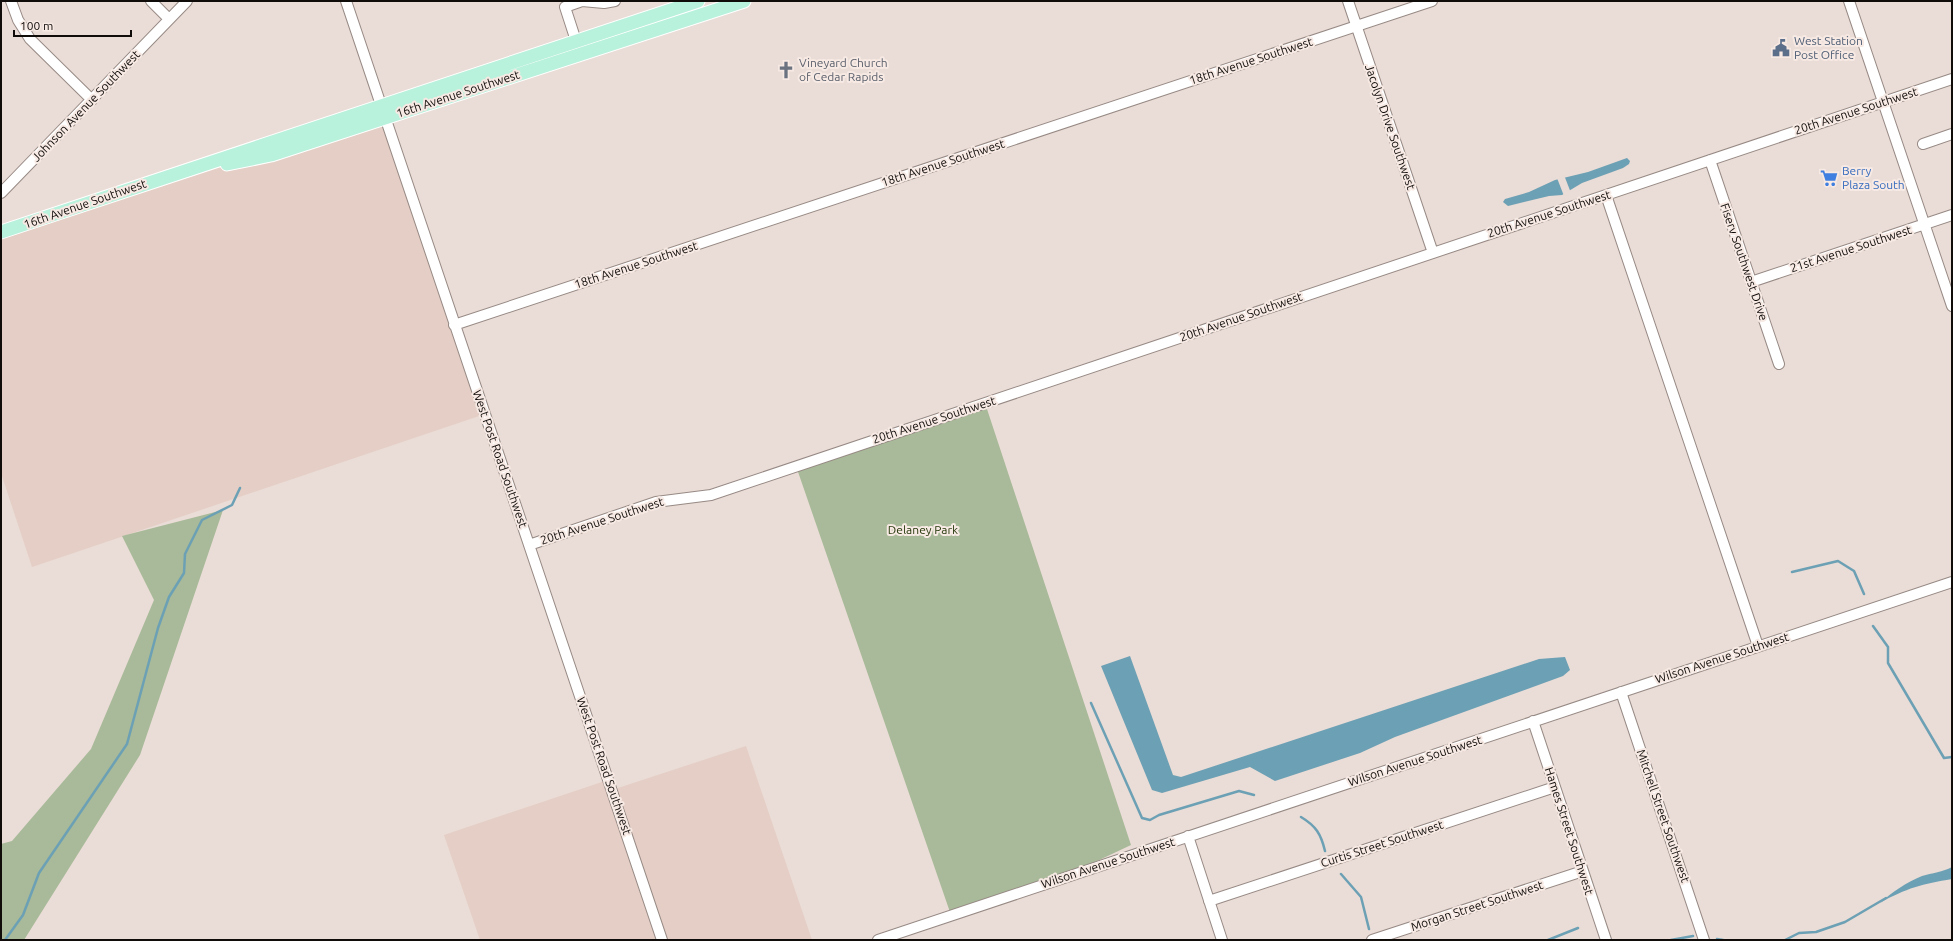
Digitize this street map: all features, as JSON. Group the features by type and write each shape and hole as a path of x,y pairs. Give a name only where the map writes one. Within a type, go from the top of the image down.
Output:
{"main road":[{"name":"16th Avenue Southwest","path":"1,232 698,1"},
{"name":"16th Avenue Southwest","path":"169,176 271,154 744,1"}],"street":[{"path":"11,1 18,20 30,39 92,100"},
{"path":"151,1 169,19"},
{"name":"Johnson Avenue Southwest","path":"1,193 186,1"},
{"name":"West Post Road Southwest","path":"346,1 662,940"},
{"path":"581,54 565,7 582,1 604,4 615,1"},
{"name":"Jacolyn Drive Southwest","path":"1348,1 1433,253"},
{"name":"18th Avenue Southwest","path":"454,325 1432,1"},
{"path":"1849,1 1952,306"},
{"name":"20th Avenue Southwest","path":"529,545 656,502 711,495 1883,102 1951,83"},
{"path":"1923,144 1952,134"},
{"name":"Fiserv Southwest Drive","path":"1710,160 1778,364"},
{"path":"1606,195 1758,646"},
{"name":"21st Avenue Southwest","path":"1751,282 1952,215"},
{"name":"Wilson Avenue Southwest","path":"878,940 1952,582"},
{"name":"Mitchell Street Southwest","path":"1621,692 1704,940"},
{"name":"Hames Street Southwest","path":"1533,721 1606,940"},
{"name":"Curtis Street Southwest","path":"1209,901 1555,787"},
{"path":"1188,836 1222,940"},
{"name":"Morgan Street Southwest","path":"1372,940 1583,871"}],"shaded area":[{"path":"381,105 485,414 32,567 1,473 1,232"},
{"path":"746,746 812,940 480,940 444,835 608,780 612,790"}],"green space":[{"name":"Delaney Park","path":"985,403 1131,845 1059,879 951,915 796,466"},
{"path":"223,510 140,755 24,940 1,940 1,844 12,841 91,749 154,600 122,536"}],"water":[{"path":"1627,158 1630,161 1629,164 1623,168 1582,183 1562,195 1549,196 1508,206 1503,202 1505,199 1529,192 1555,180 1588,172"},
{"path":"1130,656 1173,775 1181,777 1539,659 1565,657 1570,670 1563,676 1395,737 1360,753 1275,781 1250,767 1162,793 1152,790 1101,666"},
{"path":"1952,867 1952,879 1915,887 1880,903 1911,881"}],"pier":[{"path":"1564,175 1571,193 1564,196 1557,178"}],"waterway":[{"path":"5,940 23,915 39,873 127,744 158,628 169,597 184,573 185,554 202,520 232,505 240,488"},
{"path":"1792,572 1838,561 1854,571 1864,594"},
{"path":"1873,626 1888,647 1888,663 1944,758 1952,757"},
{"path":"1091,703 1142,818 1150,820 1159,815 1239,791 1254,795"},
{"path":"1301,817 1311,824 1317,831 1322,840 1325,851"},
{"path":"1341,874 1361,897 1369,929"},
{"path":"1785,940 1799,933 1816,932 1845,922 1886,898"},
{"path":"1548,940 1578,928"},
{"path":"1671,940 1693,936"},
{"path":"1717,939 1723,940"}],"place":[{"name":"West Station Post Office","path":"1781,48"},
{"name":"Vineyard Church of Cedar Rapids","path":"786,70"},
{"name":"Berry Plaza South","path":"1829,178"}]}
